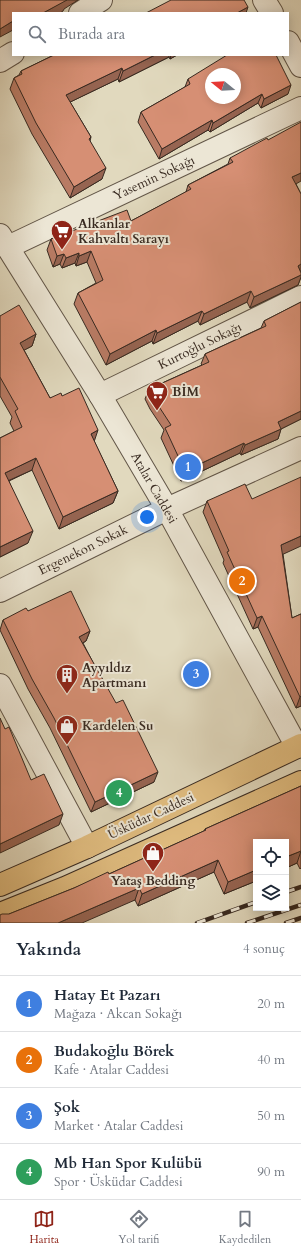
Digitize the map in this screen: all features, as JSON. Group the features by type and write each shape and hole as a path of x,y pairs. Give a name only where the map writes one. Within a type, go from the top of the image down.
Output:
{"main road":[{"name":"Üsküdar Caddesi","path":"0,885 87,847 300,749"},
{"path":"0,914 65,888 301,782"}],"street":[{"path":"82,12 101,0"},
{"path":"264,0 271,12"},
{"path":"289,44 301,63"},
{"path":"0,61 12,54"},
{"name":"Yasemin Sokağı","path":"5,251 301,108"},
{"name":"Atalar Caddesi","path":"5,251 100,395 167,508 300,749"},
{"name":"Kurtoğlu Sokağı","path":"100,395 301,297"},
{"name":"Ergenekon Sokak","path":"0,591 167,508 301,448"},
{"path":"0,685 87,847"}],"building":[{"path":"0,0 67,0 45,12 12,12 12,22 0,29"},
{"path":"171,0 244,0 248,7 239,12 148,12"},
{"path":"52,56 153,56 123,71 122,68 66,95 91,137 89,139 106,168 74,187 36,123 14,78 22,74 21,71"},
{"path":"225,56 276,56 291,85 264,99 262,94 213,123 212,120 162,149 141,112 190,84 188,79 205,69 205,104 241,104 241,68 206,68"},
{"path":"301,122 301,173 292,177 301,194 301,264 298,266 301,275 254,297 251,291 204,314 202,311 157,333 156,330 110,354 78,293 103,280 91,251 79,256 79,253 66,258 64,254 57,256 51,239 127,210 131,221 191,189 188,185 233,162 230,158"},
{"path":"301,302 301,411 278,422 281,429 245,445 244,443 185,471 165,428 171,425 149,389 209,362 205,354 266,326 264,321"},
{"path":"19,305 36,334 20,343 50,398 61,393 62,396 79,388 98,430 91,434 118,491 63,517 36,458 5,473 33,531 0,547 0,438 22,427 15,411 18,409 0,377 0,316"},
{"path":"301,477 301,536 281,545 292,618 301,614 300,697 262,616 257,618 227,552 229,551 207,501 245,484 252,499"},
{"path":"71,591 90,631 79,637 116,703 123,700 158,772 95,802 54,718 32,679 3,620 26,608 28,611"},
{"path":"0,718 5,729 9,727 31,780 44,774 63,814 0,844"},
{"path":"301,786 301,851 289,856 289,839 253,839 253,871 228,882 218,860 142,894 139,888 58,923 0,923 0,915 2,914 9,914 74,888 108,872 109,874 206,830 205,829"}],"railway":[{"path":"289,891 301,887"},
{"path":"197,923 253,903"},
{"path":"247,923 301,905"},
{"path":"286,923 301,918"}],"place":[{"name":"Alkanlar Kahvaltı Sarayı","path":"62,250"},
{"name":"BİM","path":"157,412"},
{"name":"Hatay Et Pazarı","path":"188,467"},
{"name":"Budakoğlu Börek","path":"242,581"},
{"name":"Şok","path":"196,674"},
{"name":"Ayyıldız Apartmanı","path":"67,694"},
{"name":"Kardelen Su","path":"67,746"},
{"name":"Mb Han Spor Kulübü","path":"119,793"},
{"name":"Yataş Bedding","path":"153,872"}]}
